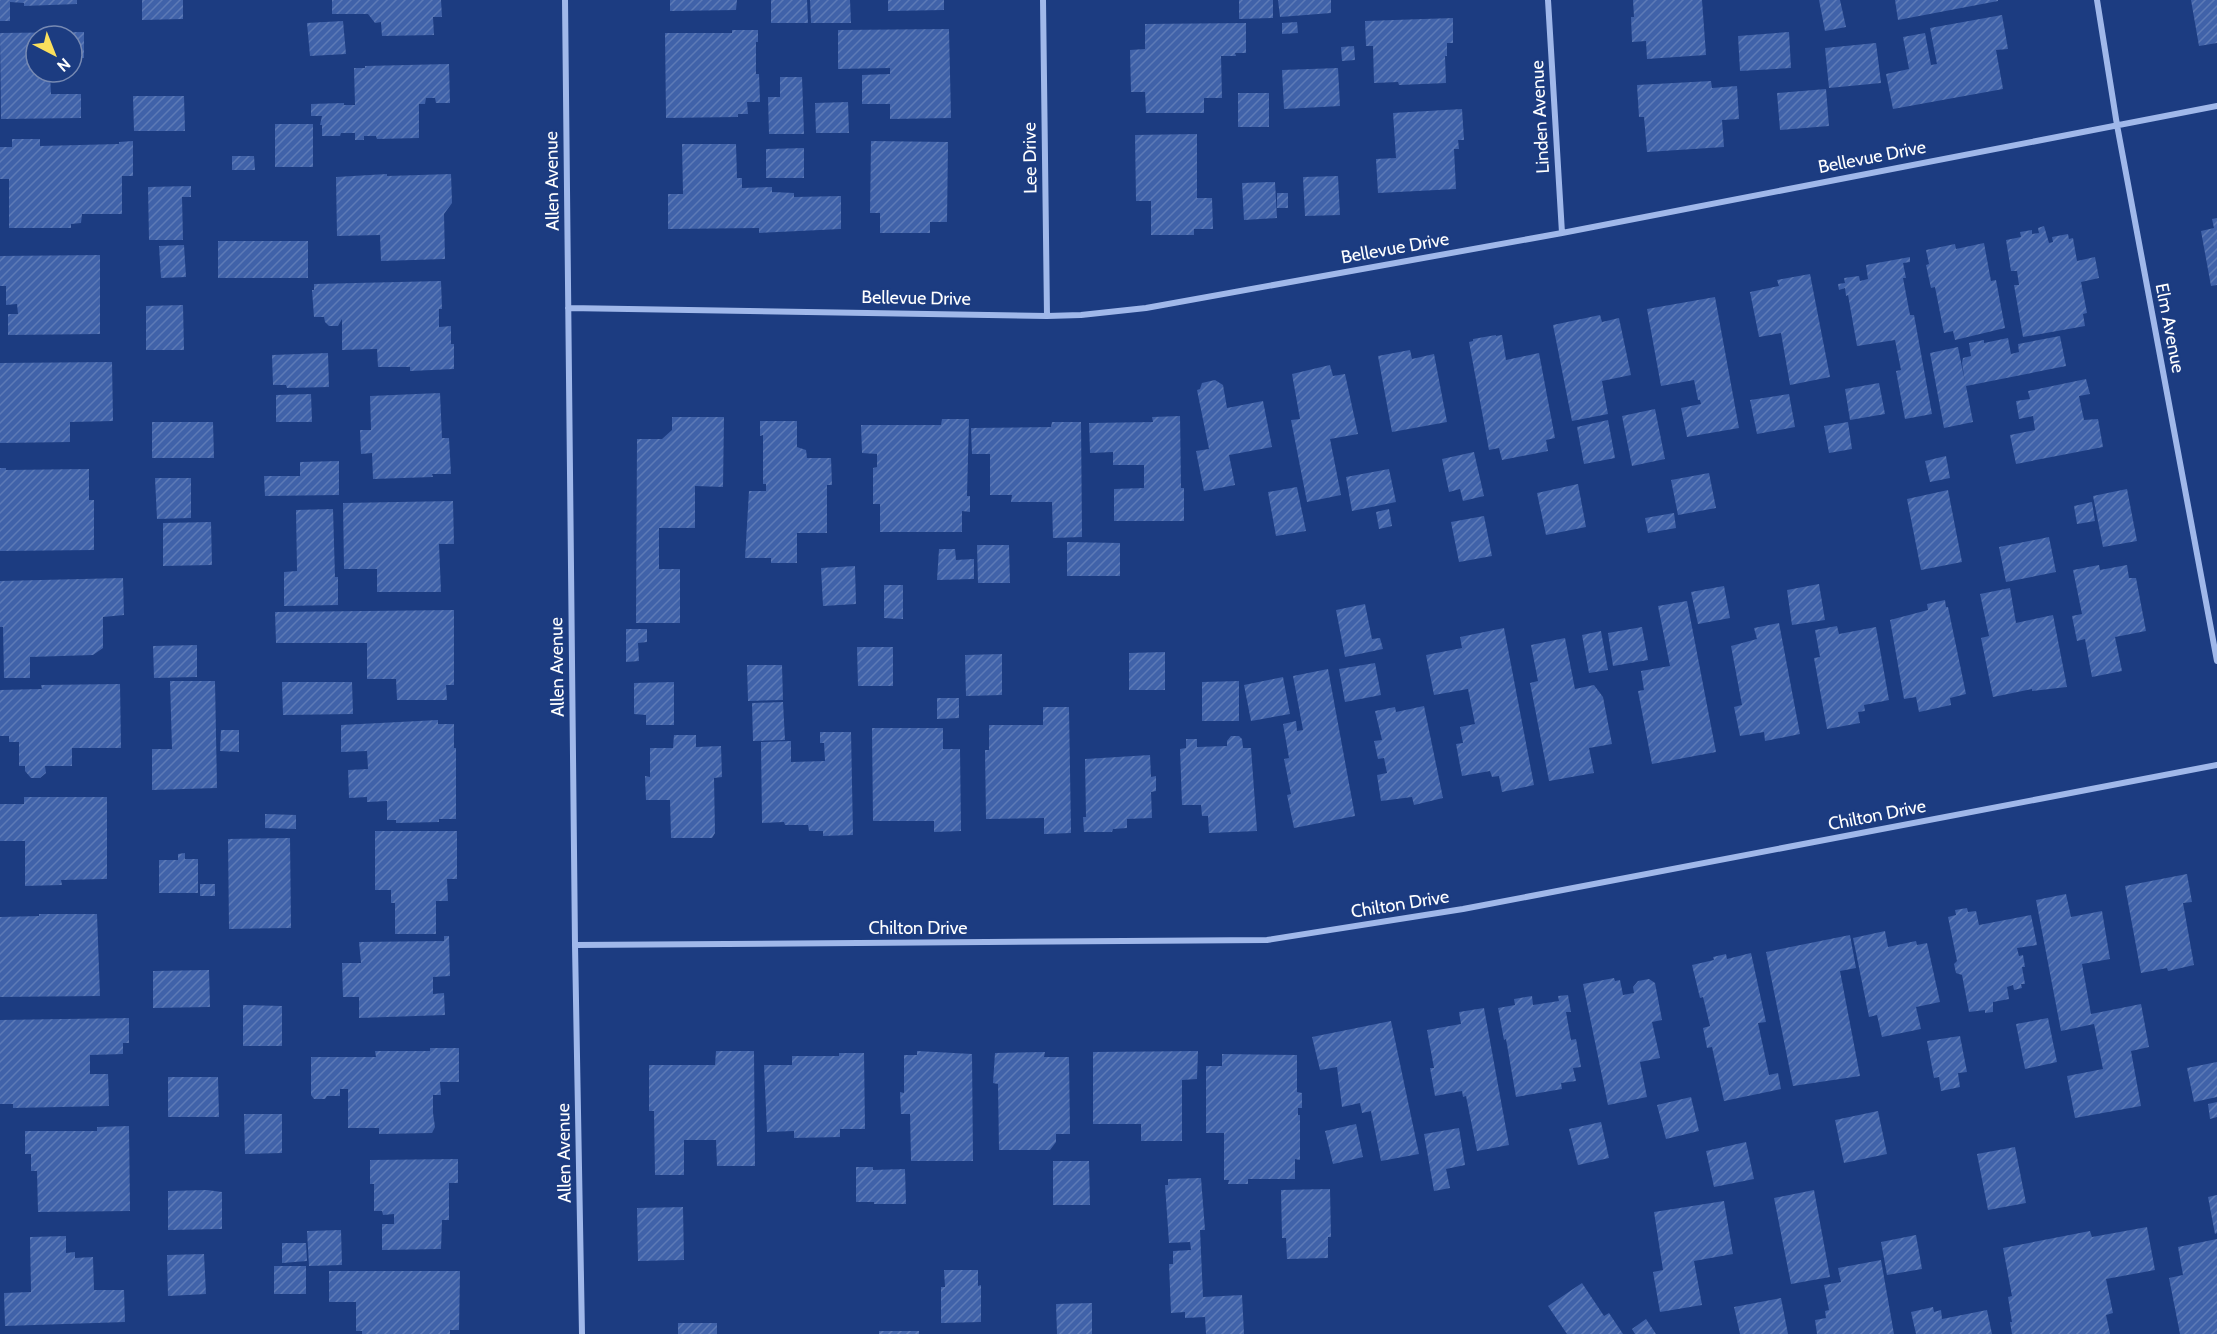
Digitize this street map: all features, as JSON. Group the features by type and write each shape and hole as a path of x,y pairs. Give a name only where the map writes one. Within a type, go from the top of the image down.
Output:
{"street":[{"name":"Allen Avenue","path":"565,0 575,945 582,1334"},
{"name":"Lee Drive","path":"1043,0 1047,316"},
{"name":"Linden Avenue","path":"1548,0 1562,233"},
{"name":"Elm Avenue","path":"2097,0 2117,125 2217,661"},
{"name":"Bellevue Drive","path":"568,308 1047,316 1146,308 1562,233 2217,106"},
{"name":"Chilton Drive","path":"575,945 1267,940 1463,909 2217,765"}],"building":[{"path":"0,0 77,0 77,4 24,6 24,3 10,2 10,21 0,21"},
{"path":"142,0 183,0 183,19 142,20"},
{"path":"332,0 441,0 442,17 433,17 434,35 382,36 381,22 375,23 368,14 332,14"},
{"path":"670,0 737,0 736,10 670,11"},
{"path":"771,0 807,0 808,23 771,23"},
{"path":"810,0 850,0 851,23 811,23"},
{"path":"888,0 944,0 944,10 888,11"},
{"path":"1239,0 1273,0 1273,18 1239,19"},
{"path":"1278,0 1331,0 1331,13 1280,17"},
{"path":"1633,0 1702,0 1706,55 1647,59 1646,41 1632,42"},
{"path":"1819,0 1840,0 1846,27 1825,31"},
{"path":"1895,0 1998,0 1998,1 1898,20"},
{"path":"2191,0 2217,0 2217,43 2199,46"},
{"path":"2002,15 2008,49 1996,50 2003,89 1893,109 1886,74 1909,69 1903,37 1925,33 1931,65 1937,64 1930,28"},
{"path":"1453,18 1453,43 1447,43 1447,56 1445,56 1446,83 1399,85 1398,82 1374,83 1373,46 1366,46 1365,21"},
{"path":"343,21 346,54 310,56 307,23"},
{"path":"1297,22 1298,33 1282,34 1282,23"},
{"path":"1246,23 1246,53 1221,56 1222,98 1204,98 1204,113 1146,113 1145,92 1131,92 1130,50 1145,49 1145,24"},
{"path":"949,29 951,118 890,119 890,104 862,104 862,75 890,74 890,68 838,69 838,30"},
{"path":"732,30 758,30 756,74 759,74 760,102 747,102 748,114 738,114 738,117 666,118 665,33 732,33"},
{"path":"1789,32 1791,68 1740,71 1738,36"},
{"path":"0,33 24,33 24,84 50,84 51,94 81,94 81,118 1,119"},
{"path":"1876,43 1881,83 1829,88 1825,48"},
{"path":"1354,46 1355,60 1342,61 1341,47"},
{"path":"449,64 450,103 436,103 435,98 426,98 425,104 419,104 419,138 377,139 376,136 364,136 364,140 355,140 355,133 322,136 322,125 320,125 322,116 311,116 311,104 355,105 354,68"},
{"path":"1338,68 1340,106 1284,109 1282,70"},
{"path":"780,77 802,77 804,134 769,134 768,97 780,97"},
{"path":"1711,81 1712,88 1737,86 1739,119 1722,120 1724,147 1647,152 1644,117 1639,117 1637,85"},
{"path":"1826,89 1829,126 1780,130 1777,93"},
{"path":"1238,93 1269,93 1269,127 1238,127"},
{"path":"133,96 184,96 185,131 134,131"},
{"path":"848,102 849,133 816,133 815,103"},
{"path":"1462,109 1464,140 1458,140 1459,149 1454,149 1456,189 1378,193 1376,159 1396,158 1393,113"},
{"path":"275,124 313,124 313,167 275,167"},
{"path":"1197,134 1197,198 1212,198 1213,229 1194,229 1194,235 1151,235 1151,201 1136,201 1135,135"},
{"path":"12,139 40,139 40,146 119,144 119,142 133,141 133,176 122,176 122,214 82,214 81,223 71,224 71,228 9,228 9,179 0,179 0,147 12,147"},
{"path":"871,141 948,142 947,222 930,222 930,233 880,233 880,213 870,213"},
{"path":"682,144 736,144 737,178 742,178 742,188 772,187 772,192 794,193 794,197 841,196 841,229 759,233 759,228 668,229 668,194 683,194"},
{"path":"804,148 804,178 766,178 766,149"},
{"path":"232,156 254,156 255,170 232,170"},
{"path":"387,174 387,176 451,174 452,203 444,214 445,259 381,261 380,235 337,236 336,177"},
{"path":"1338,176 1340,215 1305,216 1303,177"},
{"path":"1275,182 1277,218 1244,220 1242,183"},
{"path":"191,186 191,197 182,197 183,240 149,240 148,187"},
{"path":"1277,193 1288,193 1288,208 1277,208"},
{"path":"2217,218 2217,285 2211,286 2201,231 2214,228 2212,219"},
{"path":"2044,226 2049,243 2053,242 2052,237 2068,234 2069,239 2073,238 2077,261 2095,257 2099,278 2081,282 2087,313 2083,314 2085,326 2023,337 2014,285 2019,285 2017,271 2011,271 2006,240 2021,237 2020,232 2032,230 2032,234 2039,233 2038,228"},
{"path":"218,241 308,241 308,278 218,278"},
{"path":"1984,243 1991,281 1996,280 2005,328 1955,340 1953,331 1944,333 1935,287 1931,288 1926,265 1929,264 1926,250 1955,244 1956,249"},
{"path":"184,245 186,277 161,278 159,246"},
{"path":"100,255 100,334 8,335 8,314 18,314 17,304 6,305 6,286 0,286 0,256"},
{"path":"1910,257 1910,262 1903,263 1906,278 1903,278 1910,315 1914,315 1932,414 1905,419 1896,371 1901,370 1895,340 1857,346 1848,295 1846,296 1845,288 1839,290 1838,284 1845,283 1844,278 1859,276 1860,281 1868,279 1866,265"},
{"path":"1810,274 1830,377 1790,385 1781,333 1759,337 1750,292 1779,286 1777,280"},
{"path":"441,281 442,309 439,309 439,327 451,326 454,369 410,371 410,367 378,367 377,349 342,350 342,319 338,326 329,326 324,317 314,317 312,290 314,290 314,284"},
{"path":"1715,297 1739,428 1687,437 1681,408 1701,404 1694,380 1661,386 1647,309"},
{"path":"183,305 184,350 146,350 146,306"},
{"path":"1600,315 1602,322 1619,318 1631,375 1602,381 1608,414 1572,421 1553,325"},
{"path":"1502,335 1506,360 1539,353 1555,438 1546,440 1548,451 1502,460 1499,448 1489,450 1469,342 1473,339"},
{"path":"2060,336 2066,366 1966,386 1973,422 1944,428 1930,353 1958,347 1965,382 1962,363 1963,358 1971,356 1969,343 1984,340 1984,343 2008,338 2011,354 2019,352 2018,344"},
{"path":"1410,350 1412,359 1434,354 1447,422 1392,432 1378,356"},
{"path":"328,353 329,387 287,388 286,385 273,385 272,355"},
{"path":"112,362 113,421 70,422 70,442 0,443 0,363"},
{"path":"1330,365 1333,376 1345,374 1358,434 1330,439 1341,495 1307,502 1291,420 1300,419 1292,374"},
{"path":"2086,379 2090,394 2079,396 2084,420 2098,419 2103,447 2016,464 2010,435 2035,430 2033,416 2019,419 2016,401 2030,399 2028,391"},
{"path":"1215,380 1223,385 1227,408 1263,401 1272,447 1229,455 1235,485 1204,491 1196,451 1209,449 1197,390 1200,389 1202,383"},
{"path":"1879,383 1885,414 1850,420 1845,389"},
{"path":"440,393 442,438 449,438 451,474 432,474 433,477 373,479 372,453 361,454 360,430 371,430 370,396"},
{"path":"311,394 312,422 276,422 276,395"},
{"path":"1789,394 1795,427 1757,434 1750,400"},
{"path":"1655,409 1665,459 1632,466 1622,416"},
{"path":"1180,416 1184,521 1114,521 1114,489 1144,488 1144,465 1113,465 1113,452 1090,453 1089,423 1153,422 1152,417"},
{"path":"672,417 724,417 723,487 695,486 695,528 659,528 659,569 680,569 680,623 636,623 637,439 662,439 672,430"},
{"path":"942,419 969,419 967,496 970,496 970,512 962,511 962,532 880,532 880,504 873,504 873,468 877,467 877,454 862,453 861,425 941,425"},
{"path":"1608,420 1615,458 1584,464 1577,427"},
{"path":"760,421 797,421 797,447 806,450 807,458 831,458 832,485 827,485 827,533 797,533 797,563 771,563 771,558 745,558 749,491 766,491 766,484 763,484 763,435 760,436"},
{"path":"152,422 213,422 214,458 152,458"},
{"path":"1052,422 1081,422 1082,537 1053,538 1052,502 1011,502 1012,495 990,495 990,454 972,454 971,428 1051,427"},
{"path":"1848,422 1852,449 1829,453 1824,426"},
{"path":"1474,452 1484,496 1463,501 1460,489 1449,492 1442,459"},
{"path":"1946,456 1950,478 1930,482 1925,461"},
{"path":"339,461 339,495 265,496 264,476 300,476 300,462"},
{"path":"0,468 6,468 6,470 89,469 89,500 94,500 94,550 0,551"},
{"path":"1389,469 1396,502 1352,511 1346,477"},
{"path":"1709,473 1716,508 1678,515 1671,480"},
{"path":"155,478 191,478 191,518 157,519"},
{"path":"1578,484 1586,527 1546,535 1537,493"},
{"path":"1297,487 1306,531 1276,536 1268,492"},
{"path":"2127,489 2137,541 2103,547 2093,496"},
{"path":"1948,490 1962,562 1921,570 1907,499"},
{"path":"453,501 454,544 439,544 441,592 377,592 377,569 344,569 343,503"},
{"path":"2092,502 2095,521 2077,524 2074,506"},
{"path":"333,509 338,605 284,606 284,572 297,571 296,510"},
{"path":"1389,509 1392,526 1379,529 1376,512"},
{"path":"1674,513 1676,528 1648,533 1645,518"},
{"path":"1484,516 1492,556 1459,562 1451,522"},
{"path":"211,522 212,565 163,566 163,523"},
{"path":"2049,537 2056,572 2006,582 1999,547"},
{"path":"1067,542 1120,543 1120,576 1067,576"},
{"path":"977,545 1009,545 1010,583 978,583"},
{"path":"939,549 955,549 956,560 974,559 974,579 937,580"},
{"path":"2099,565 2100,570 2127,565 2129,578 2136,578 2146,631 2115,637 2122,671 2092,677 2085,639 2077,641 2072,616 2082,614 2073,570"},
{"path":"855,566 856,604 823,606 821,568"},
{"path":"123,578 124,615 103,617 103,648 93,655 30,657 30,678 4,678 3,627 0,627 0,581"},
{"path":"1819,584 1825,620 1792,625 1787,590"},
{"path":"884,585 903,585 903,619 884,618"},
{"path":"1724,586 1730,618 1698,624 1691,592"},
{"path":"2010,588 2016,623 2053,615 2067,687 2032,691 2032,689 1993,697 1981,638 1989,636 1980,594"},
{"path":"1945,600 1966,694 1950,698 1951,705 1919,712 1916,697 1904,699 1890,620 1928,610 1927,604"},
{"path":"1687,601 1716,752 1652,764 1638,691 1644,690 1641,671 1670,666 1658,606"},
{"path":"1365,604 1372,639 1380,638 1383,649 1345,657 1336,610"},
{"path":"454,610 454,685 446,685 447,700 397,700 396,679 367,679 367,643 276,643 275,612"},
{"path":"1779,623 1800,734 1765,741 1764,732 1740,736 1734,707 1742,705 1731,646 1757,639 1754,628"},
{"path":"1837,626 1839,634 1876,627 1889,700 1864,705 1865,711 1858,712 1860,723 1827,729 1814,658 1820,657 1815,630"},
{"path":"1642,627 1648,660 1613,666 1608,633"},
{"path":"1504,628 1534,785 1502,792 1499,776 1492,777 1490,771 1462,776 1456,744 1463,743 1460,727 1475,724 1468,689 1434,695 1426,655 1462,648 1460,637"},
{"path":"626,629 647,629 647,642 638,643 639,661 626,662"},
{"path":"1601,631 1608,670 1589,673 1582,635"},
{"path":"1565,638 1575,689 1594,685 1603,697 1612,744 1589,748 1594,773 1549,781 1530,683 1538,681 1531,645"},
{"path":"197,645 197,677 154,678 153,646"},
{"path":"857,647 893,647 893,686 858,686"},
{"path":"1165,652 1165,690 1129,690 1129,653"},
{"path":"1002,654 1002,695 966,696 965,655"},
{"path":"1375,663 1381,695 1345,702 1339,669"},
{"path":"747,665 782,665 783,700 748,701"},
{"path":"1328,669 1355,816 1294,828 1287,795 1291,794 1284,759 1289,758 1283,724 1296,721 1297,731 1303,730 1293,676"},
{"path":"1283,677 1290,714 1251,721 1244,685"},
{"path":"170,681 215,681 217,788 152,790 152,749 172,749"},
{"path":"1239,681 1239,721 1202,721 1202,682"},
{"path":"282,682 352,682 353,714 283,715"},
{"path":"674,682 674,725 646,725 646,715 634,714 634,683"},
{"path":"120,684 121,748 72,748 72,766 45,766 46,773 40,778 31,778 25,771 25,766 19,766 19,742 9,742 9,736 0,736 0,690 42,689 41,685"},
{"path":"937,698 959,698 959,718 937,719"},
{"path":"783,702 785,740 753,741 752,703"},
{"path":"1424,706 1443,798 1414,805 1412,797 1381,801 1377,775 1387,773 1384,758 1378,759 1374,741 1382,740 1375,711 1395,707 1396,712"},
{"path":"1043,707 1069,707 1071,833 1044,834 1044,818 986,819 985,750 989,750 989,725 1043,725"},
{"path":"438,720 438,724 454,724 456,819 439,819 439,822 396,823 396,820 387,820 387,801 367,802 367,797 349,798 348,770 368,769 367,751 341,752 341,725"},
{"path":"872,728 943,728 943,749 960,749 961,831 934,832 934,821 873,821"},
{"path":"221,730 239,730 239,752 220,751"},
{"path":"820,732 851,732 853,835 823,836 823,831 809,831 808,825 785,825 784,822 762,823 761,742 791,741 791,762 825,761 824,743 820,743"},
{"path":"674,735 696,735 696,747 721,746 722,777 714,778 715,833 712,838 671,838 670,800 646,800 645,776 650,777 650,748 673,748"},
{"path":"1231,736 1239,736 1242,739 1243,748 1251,748 1257,831 1209,833 1208,816 1202,816 1201,805 1182,805 1180,749 1186,748 1186,739 1197,739 1197,747 1227,746 1227,741"},
{"path":"1150,755 1151,777 1156,776 1156,791 1151,792 1152,818 1127,819 1127,828 1113,829 1112,832 1084,832 1085,759"},
{"path":"24,797 107,797 107,879 61,880 62,885 25,886 25,841 0,841 0,804 24,804"},
{"path":"265,814 296,815 296,829 265,828"},
{"path":"375,831 457,831 457,879 447,879 448,901 436,901 436,934 395,934 395,903 391,903 391,890 375,890"},
{"path":"290,838 291,928 229,929 228,839"},
{"path":"185,853 185,859 198,859 198,893 159,893 159,860 178,860 178,854"},
{"path":"2187,874 2192,902 2183,903 2194,965 2168,971 2167,968 2141,973 2125,886"},
{"path":"200,884 215,884 215,896 200,896"},
{"path":"2066,894 2071,917 2102,911 2110,959 2082,964 2091,1014 2141,1004 2149,1047 2131,1051 2141,1106 2075,1118 2067,1076 2103,1069 2094,1024 2061,1031 2036,900"},
{"path":"1967,908 1968,912 1976,911 1979,925 2031,915 2037,945 2017,948 2019,956 2023,955 2025,967 2022,967 2025,984 2021,984 2022,988 2014,990 2013,985 2007,987 2009,999 1993,1002 1993,1012 1985,1013 1985,1010 1969,1012 1962,975 1956,973 1954,964 1957,961 1948,917 1956,915 1955,910"},
{"path":"39,914 97,914 100,996 0,997 0,917 39,916"},
{"path":"1885,931 1888,947 1916,941 1917,945 1927,943 1940,1002 1916,1007 1921,1029 1882,1037 1877,1015 1869,1017 1853,938"},
{"path":"1850,935 1856,968 1840,971 1860,1076 1793,1086 1766,952"},
{"path":"444,936 449,936 450,976 433,977 433,994 444,993 445,1015 359,1018 359,997 343,997 342,963 361,963 359,942 444,941"},
{"path":"1751,953 1766,1022 1758,1023 1769,1075 1778,1073 1781,1089 1724,1101 1712,1047 1707,1048 1703,1028 1710,1026 1692,965 1714,960 1713,957 1726,954 1727,959"},
{"path":"209,970 210,1007 153,1008 153,971"},
{"path":"1614,978 1615,981 1620,980 1623,995 1634,993 1633,987 1638,981 1649,979 1655,983 1662,1020 1652,1022 1660,1058 1640,1062 1647,1097 1608,1105 1583,984"},
{"path":"1568,995 1571,1012 1566,1012 1571,1040 1576,1039 1581,1067 1573,1068 1576,1081 1561,1083 1562,1089 1516,1097 1498,1008 1515,1005 1514,999 1532,996 1533,1005 1559,1001 1558,996"},
{"path":"243,1005 282,1006 282,1046 243,1046"},
{"path":"1484,1008 1509,1145 1477,1151 1466,1096 1463,1097 1462,1091 1435,1096 1430,1068 1434,1068 1427,1030 1461,1024 1459,1012"},
{"path":"129,1018 129,1043 123,1043 123,1054 90,1055 90,1074 108,1074 109,1106 13,1108 13,1104 0,1104 0,1020"},
{"path":"2048,1018 2057,1062 2025,1069 2016,1024"},
{"path":"1391,1021 1419,1154 1381,1161 1371,1111 1362,1113 1360,1103 1342,1107 1337,1067 1320,1070 1312,1037"},
{"path":"1960,1036 1967,1072 1958,1073 1960,1087 1941,1091 1939,1077 1934,1078 1927,1041"},
{"path":"430,1048 459,1048 459,1082 440,1082 441,1095 433,1095 435,1127 432,1133 379,1134 379,1128 348,1128 348,1089 340,1089 340,1096 327,1096 325,1099 314,1099 311,1095 311,1057 376,1057 375,1051 430,1051"},
{"path":"716,1051 754,1051 755,1166 717,1166 716,1140 684,1140 684,1175 655,1175 654,1111 649,1111 649,1065 715,1065"},
{"path":"917,1051 972,1054 973,1161 911,1161 910,1114 901,1114 900,1092 904,1093 904,1055 917,1055"},
{"path":"1198,1051 1197,1079 1182,1080 1182,1141 1141,1141 1141,1124 1093,1124 1093,1052"},
{"path":"1045,1052 1044,1057 1069,1057 1070,1134 1056,1134 1056,1142 1050,1150 999,1150 998,1084 993,1083 995,1053"},
{"path":"839,1053 864,1053 865,1129 840,1129 840,1137 794,1138 794,1131 767,1132 764,1065 792,1065 792,1056 839,1056"},
{"path":"1222,1054 1297,1055 1297,1092 1302,1093 1302,1108 1298,1108 1300,1160 1295,1159 1295,1179 1248,1179 1248,1184 1228,1184 1229,1180 1224,1180 1224,1133 1206,1133 1206,1066 1222,1066"},
{"path":"2217,1062 2217,1097 2194,1102 2187,1068"},
{"path":"168,1077 218,1077 219,1117 168,1117"},
{"path":"1691,1097 1699,1131 1666,1139 1657,1105"},
{"path":"2217,1102 2217,1117 2210,1119 2208,1104"},
{"path":"1878,1111 1887,1154 1844,1163 1835,1120"},
{"path":"244,1114 282,1114 282,1153 245,1154"},
{"path":"1601,1122 1609,1158 1578,1165 1569,1129"},
{"path":"1356,1124 1363,1157 1333,1164 1325,1131"},
{"path":"129,1126 130,1211 38,1212 37,1171 31,1171 31,1154 25,1154 25,1131 97,1131 97,1127"},
{"path":"1459,1128 1465,1165 1446,1169 1450,1188 1434,1191 1424,1134"},
{"path":"1746,1142 1754,1179 1714,1187 1706,1151"},
{"path":"2015,1147 2026,1203 1988,1210 1977,1154"},
{"path":"458,1159 458,1183 449,1183 449,1220 442,1220 441,1249 382,1250 382,1224 394,1224 394,1214 383,1215 382,1211 374,1211 374,1184 370,1184 370,1160"},
{"path":"1053,1161 1089,1161 1090,1205 1053,1205"},
{"path":"856,1167 873,1167 873,1170 905,1169 906,1204 856,1202"},
{"path":"1201,1178 1205,1230 1200,1230 1203,1297 1242,1295 1244,1334 1206,1334 1205,1317 1185,1318 1185,1312 1171,1313 1169,1264 1173,1264 1173,1251 1191,1250 1190,1242 1169,1243 1165,1185 1168,1185 1168,1179"},
{"path":"1330,1189 1331,1237 1328,1237 1328,1258 1287,1259 1286,1238 1282,1238 1281,1190"},
{"path":"1814,1190 1830,1277 1791,1284 1774,1198"},
{"path":"168,1191 222,1192 222,1229 168,1230"},
{"path":"2217,1195 2217,1233 2215,1234 2208,1197"},
{"path":"1724,1201 1733,1254 1694,1261 1702,1305 1660,1312 1653,1272 1663,1270 1654,1212"},
{"path":"683,1207 684,1260 638,1261 637,1208"},
{"path":"2147,1227 2155,1270 2106,1279 2113,1313 2106,1315 2110,1334 2012,1334 2008,1297 2012,1296 2003,1248 2090,1231 2092,1237"},
{"path":"341,1230 342,1265 309,1266 307,1231"},
{"path":"1916,1235 1922,1269 1887,1275 1881,1242"},
{"path":"66,1236 66,1253 75,1252 75,1258 93,1257 94,1290 124,1290 125,1322 5,1326 4,1293 31,1292 30,1237"},
{"path":"2217,1239 2217,1334 2180,1334 2169,1278 2183,1275 2178,1247"},
{"path":"282,1243 306,1243 307,1261 282,1263"},
{"path":"204,1254 206,1294 168,1296 167,1255"},
{"path":"1881,1260 1894,1334 1817,1334 1815,1320 1826,1318 1825,1311 1829,1310 1824,1285 1841,1282 1838,1268"},
{"path":"274,1266 306,1266 306,1294 274,1294"},
{"path":"944,1270 978,1270 978,1286 981,1285 981,1322 941,1323 941,1287 945,1287"},
{"path":"329,1271 460,1271 459,1330 450,1330 450,1334 362,1334 362,1331 356,1331 356,1302 329,1302"},
{"path":"1582,1283 1604,1316 1609,1313 1623,1334 1567,1334 1548,1306"},
{"path":"1781,1298 1788,1334 1740,1334 1734,1307"},
{"path":"1092,1303 1092,1334 1057,1334 1056,1304"},
{"path":"1933,1307 1934,1312 1941,1310 1942,1319 1987,1310 1992,1334 1916,1334 1911,1312"},
{"path":"1646,1319 1656,1334 1635,1334 1632,1329"},
{"path":"678,1323 717,1323 717,1334 678,1334"},
{"path":"879,1331 919,1331 919,1334 879,1334"}]}
